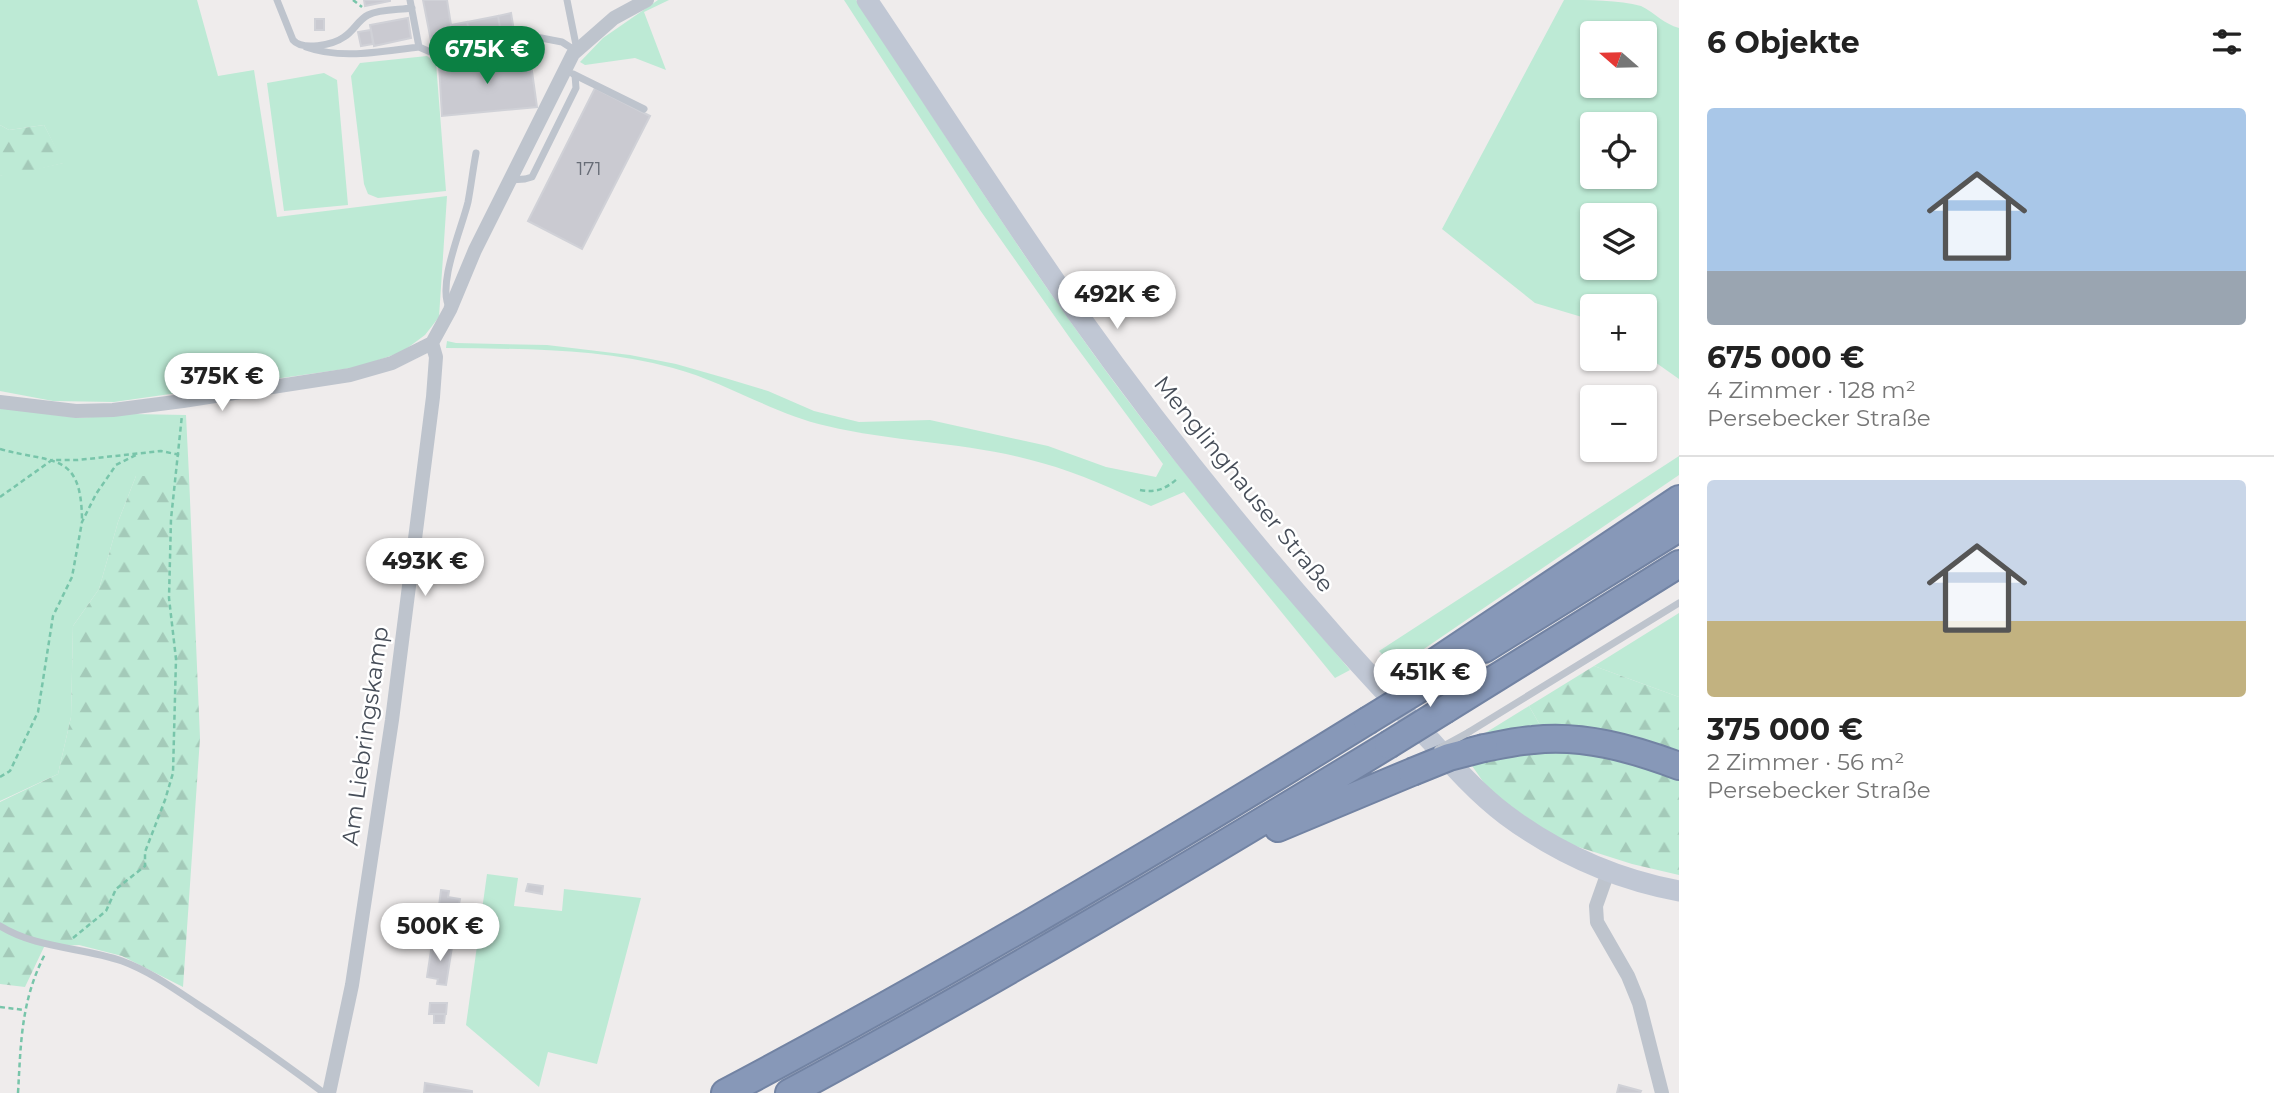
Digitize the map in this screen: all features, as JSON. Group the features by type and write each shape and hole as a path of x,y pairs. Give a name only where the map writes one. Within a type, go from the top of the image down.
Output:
{"highway":[{"path":"725,1093 1016,932 1176,838 1360,724 1679,499"},
{"path":"1419,681 1679,528"},
{"path":"789,1093 941,1010 1156,886 1679,564"},
{"path":"1156,886 1416,763 1449,757 1477,740 1571,740 1618,747 1679,766"}],"street":[{"path":"0,402 76,411 113,410 183,401 351,375 392,363 432,343 510,180 570,72 577,51 614,18 647,0"},
{"name":"Menglinghauser Straße","path":"867,0 1077,313 1191,464 1353,658 1468,781 1504,813 1553,847 1608,872 1646,885 1679,891"},
{"name":"Am Liebringskamp","path":"326,1093 352,985 392,720 433,397 436,357 432,343"},
{"path":"1608,872 1596,906 1597,922 1628,976 1639,1003 1662,1093"}],"lane":[{"path":"277,0 296,44 317,51 342,55 419,47 435,54 513,38 536,37 562,42 577,51"},
{"path":"567,0 577,51"},
{"path":"305,46 335,42 346,37 361,19 370,13 411,4 419,47"},
{"path":"570,72 644,109"},
{"path":"450,310 446,302 453,254 467,204 476,153"},
{"path":"453,254 471,261"},
{"path":"1477,740 1679,603"},
{"name":"Am Liebringskamp","path":"0,926 16,936 124,962 148,973 326,1093"}],"path":[{"path":"64,946 106,911 116,889 145,866 145,852 173,773 176,659 169,598 171,519 180,455 183,401"},
{"path":"0,449 52,460 68,467 79,486 82,522 72,578 53,616 38,712 10,771 0,777"},
{"path":"0,496 52,460 161,452 180,455"},
{"path":"82,522 96,494 116,465 138,454"},
{"path":"1140,490 1153,492 1164,488 1191,464"},
{"path":"18,1093 24,1010 35,973 50,945"},
{"path":"0,1007 24,1010"}],"green space":[{"path":"0,0 197,0 218,76 254,70 277,217 447,196 439,317 425,335 402,352 358,367 114,402 53,401 0,391 0,175 63,163 44,125 9,130 0,125"},
{"path":"658,0 669,0 644,12 666,70 635,58 585,65 580,62 603,38"},
{"path":"844,0 856,0 1015,241 1114,382 1200,492 1350,670 1335,678 1184,492 1151,506 1070,472 1016,456 854,432 807,421 712,381 645,361 560,351 446,348 447,341 547,345 630,355 725,378 768,391 814,411 859,422 930,420 1048,446 1106,467 1156,477 1163,464 980,210"},
{"path":"1564,0 1613,1 1641,6 1679,28 1679,379 1657,363 1657,294 1580,294 1580,316 1535,303 1442,229"},
{"path":"427,56 436,63 446,191 378,198 368,194 364,184 351,76 360,63"},
{"path":"324,73 337,80 348,205 284,211 267,83"},
{"path":"0,125 9,130 44,125 64,163 5,177 0,175"},
{"path":"0,408 79,418 132,414 186,415 189,476 136,476 118,522 99,589 73,626 71,717 58,774 0,801"},
{"path":"1679,456 1679,475 1396,668 1379,651"},
{"path":"136,476 189,476 200,738 183,987 122,956 79,945 44,947 25,987 0,984 0,802 58,774 71,717 73,626 99,589 118,522"},
{"path":"1679,613 1679,697 1594,666"},
{"path":"1594,666 1679,697 1679,754 1544,732 1529,706"},
{"path":"1529,706 1544,732 1469,743"},
{"path":"1564,750 1618,756 1679,776 1679,875 1632,864 1569,844 1535,826 1489,790 1470,763 1489,757"},
{"path":"487,874 518,878 514,906 562,911 564,889 641,898 597,1064 548,1052 539,1087 466,1025"}],"building":[{"path":"364,0 390,0 390,1 365,6"},
{"path":"423,0 447,0 451,25 467,22 471,39 432,46"},
{"path":"511,13 514,31 501,33 498,16"},
{"path":"498,16 501,33 471,39 467,22"},
{"path":"408,18 411,38 374,46 370,25"},
{"path":"315,19 324,19 324,30 315,30"},
{"path":"371,30 373,44 361,46 358,32"},
{"path":"507,54 507,59 530,57 537,107 442,116 439,64 490,60 489,55"},
{"path":"595,88 650,116 582,249 528,221"},
{"path":"528,884 543,886 542,894 526,891"},
{"path":"441,890 449,891 448,897 460,899 458,909 439,906"},
{"path":"439,906 458,909 455,933 435,930"},
{"path":"432,944 452,947 446,985 437,984 438,979 427,977"},
{"path":"430,1003 447,1003 446,1014 429,1014"},
{"path":"434,1014 445,1014 444,1023 434,1023"},
{"path":"425,1083 472,1091 472,1093 424,1093"},
{"path":"1619,1085 1641,1091 1617,1093"}]}
